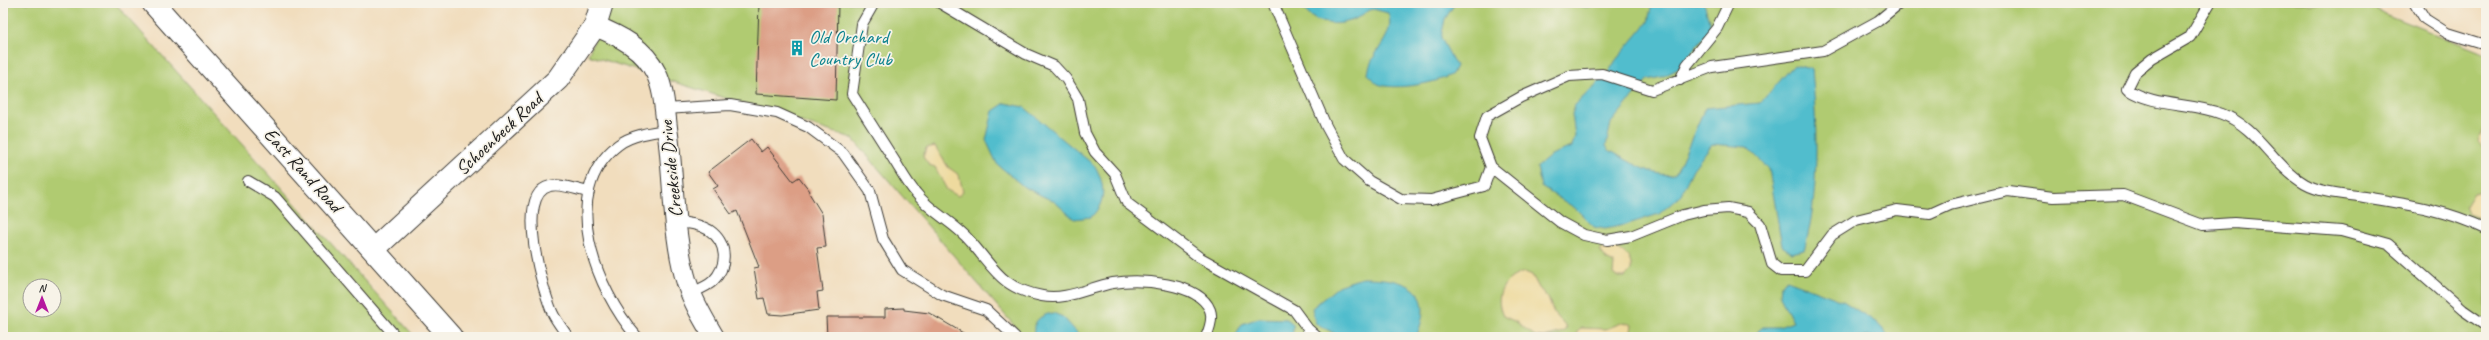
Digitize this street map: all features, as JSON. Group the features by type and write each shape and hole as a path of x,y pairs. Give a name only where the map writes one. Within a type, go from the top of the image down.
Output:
{"main road":[{"name":"East Rand Road","path":"153,3 451,337"},
{"name":"Schoenbeck Road","path":"374,249 558,80 595,26 602,3"}],"street":[{"name":"Creekside Drive","path":"595,26 620,36 640,50 656,73 665,108 676,222 687,283 703,320 714,337"}],"lane":[{"path":"874,3 862,24 852,94 915,193 933,211 970,240 993,271 1022,290 1043,296 1060,297 1113,283 1134,282 1180,287 1198,296 1210,311 1210,326 1206,337"},
{"path":"940,3 1026,54 1054,66 1066,79 1078,99 1085,133 1095,152 1115,174 1127,203 1199,257 1294,310 1308,329 1317,337"},
{"path":"1273,3 1326,126 1344,159 1369,181 1401,198 1431,200 1484,186 1491,168"},
{"path":"1680,80 1687,65 1717,28 1729,3"},
{"path":"1900,3 1878,21 1823,51 1712,67 1652,90 1602,74 1569,76 1521,97 1487,116 1480,138 1491,168 1560,222 1584,235 1608,240 1631,236 1683,215 1704,210 1728,208 1748,212 1760,224 1772,264 1781,271 1805,271 1832,235 1856,220 1897,210 1930,214 1950,205 2008,191 2053,197 2123,195 2203,225 2234,223 2326,229 2348,232 2388,244 2463,310 2486,326"},
{"path":"2210,3 2190,37 2152,59 2135,73 2127,90 2141,98 2190,104 2223,114 2248,127 2279,164 2305,184 2325,190 2429,208 2462,218 2486,229"},
{"path":"2416,3 2425,19 2447,32 2486,44"},
{"path":"665,108 730,105 777,113 808,127 843,153 870,191 883,239 902,270 942,295 986,310 1015,337"},
{"path":"637,337 616,310 606,291 592,256 588,234 589,192 596,169 618,144 638,136 667,130"},
{"path":"248,181 275,197 396,337"},
{"path":"568,337 553,313 537,262 532,242 532,219 536,198 541,190 549,186 558,185 589,192"},
{"path":"676,222 696,224 709,230 718,239 725,256 723,269 712,282 692,293"}],"green space":[{"path":"3,3 115,3 415,337 3,337"},
{"name":"Old Orchard Country Club","path":"610,3 2379,3 2377,11 2486,54 2486,337 1024,337 852,138 588,55"}],"sand":[{"path":"2486,119 2486,150 2478,142"},
{"path":"935,146 948,167 959,175 963,192 958,196 947,190 935,167 929,165 923,157 926,148"},
{"path":"2482,191 2486,193 2486,220 2468,214 2465,206 2473,193"},
{"path":"1606,246 1611,246 1620,250 1630,260 1631,270 1625,277 1617,277 1613,274 1614,263 1606,259 1600,250"},
{"path":"1525,272 1532,275 1539,288 1548,298 1554,313 1567,327 1563,332 1544,337 1535,336 1516,322 1503,316 1499,301 1502,288 1511,278"},
{"path":"1624,322 1632,325 1630,337 1575,337 1578,330 1581,328 1606,329"}],"water":[{"path":"1302,3 1455,3 1445,19 1441,38 1456,66 1452,74 1427,83 1394,87 1378,84 1368,75 1373,59 1389,30 1390,22 1388,13 1373,9 1356,19 1336,24 1322,22 1315,19 1309,15"},
{"path":"1546,3 1600,3 1587,7"},
{"path":"1652,3 1702,3 1705,6 1711,28 1678,69 1662,77 1647,80 1611,123 1606,146 1609,150 1624,159 1652,172 1669,175 1676,173 1705,108 1760,103 1794,65 1812,69 1816,136 1815,184 1813,207 1804,250 1792,253 1782,246 1769,169 1747,147 1712,144 1693,169 1680,196 1659,214 1625,225 1605,229 1594,227 1575,208 1541,187 1537,167 1553,154 1572,147 1575,136 1572,114 1575,105 1608,73 1616,60 1648,22"},
{"path":"1005,103 1024,107 1095,166 1101,179 1103,193 1100,205 1091,217 1074,219 1055,202 1024,187 997,164 986,140 993,111"},
{"path":"1362,278 1377,278 1403,283 1413,289 1420,296 1423,307 1422,320 1416,337 1341,337 1315,323 1312,308 1340,285"},
{"path":"1787,280 1843,301 1877,323 1890,337 1757,337 1758,331 1763,327 1779,327 1793,322 1780,297 1781,284"},
{"path":"1053,313 1063,317 1081,337 1034,337 1035,323 1044,315"},
{"path":"1259,318 1287,319 1293,324 1293,332 1289,337 1234,337 1242,324"}],"building":[{"name":"Old Orchard Country Club","path":"759,3 838,3 836,100 756,94"},
{"path":"751,139 761,152 767,147 793,181 799,177 810,191 809,193 822,214 826,247 817,248 823,291 817,292 819,310 782,315 768,314 764,298 759,299 754,268 759,267 737,211 731,214 713,189 718,186 708,172"},
{"path":"904,308 904,310 929,313 970,337 827,337 826,317 885,317 885,309"}],"place":[{"name":"Old Orchard Country Club","path":"797,48"}]}
